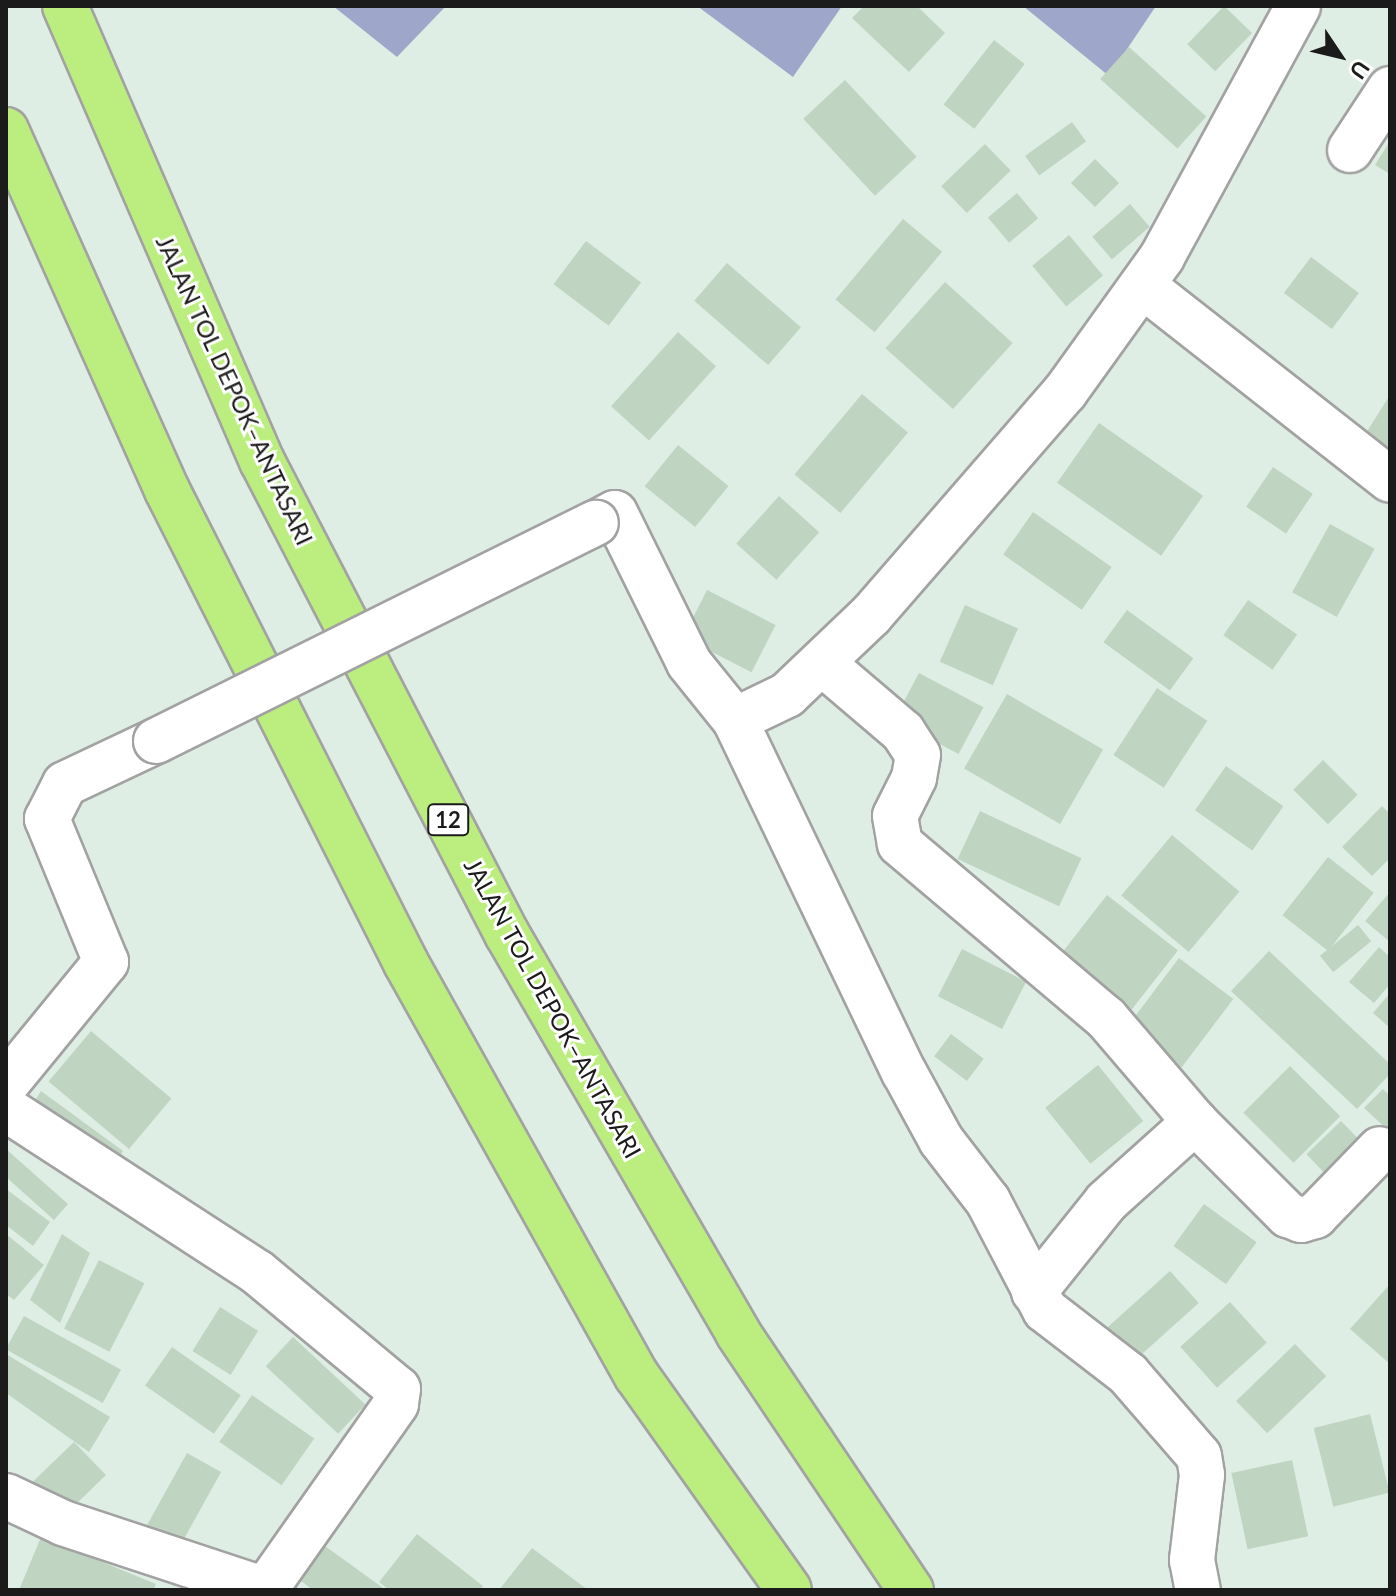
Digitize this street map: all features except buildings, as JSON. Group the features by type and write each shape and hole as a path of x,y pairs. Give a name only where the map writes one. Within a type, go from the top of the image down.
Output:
{"highway":[{"name":"JALAN TOL DEPOK–ANTASARI","path":"65,6 262,461 507,934 738,1333 911,1590"},
{"path":"6,130 167,490 406,963 637,1376 789,1590"}],"street":[{"path":"735,720 787,695 822,663 1024,439 1143,286 1298,6"},
{"path":"1350,150 1390,89"},
{"path":"1143,286 1390,480"},
{"path":"6,1084 106,962 47,819 65,784 615,513 689,663 735,720 904,1072 941,1140 988,1201 1045,1310 1140,1386 1199,1456 1202,1475 1192,1560 1198,1590"},
{"path":"822,663 913,744 917,767 895,816 900,844 1106,1018 1195,1122 1296,1219 1315,1216 1380,1149"},
{"path":"6,1109 257,1272 398,1389 396,1404 265,1590 63,1523 6,1496"},
{"path":"1034,1292 1106,1202 1195,1122"}],"shaded area":[{"path":"333,6 446,6 397,57"},
{"path":"697,6 842,6 793,77"},
{"path":"1023,6 1156,6 1109,76"}]}
